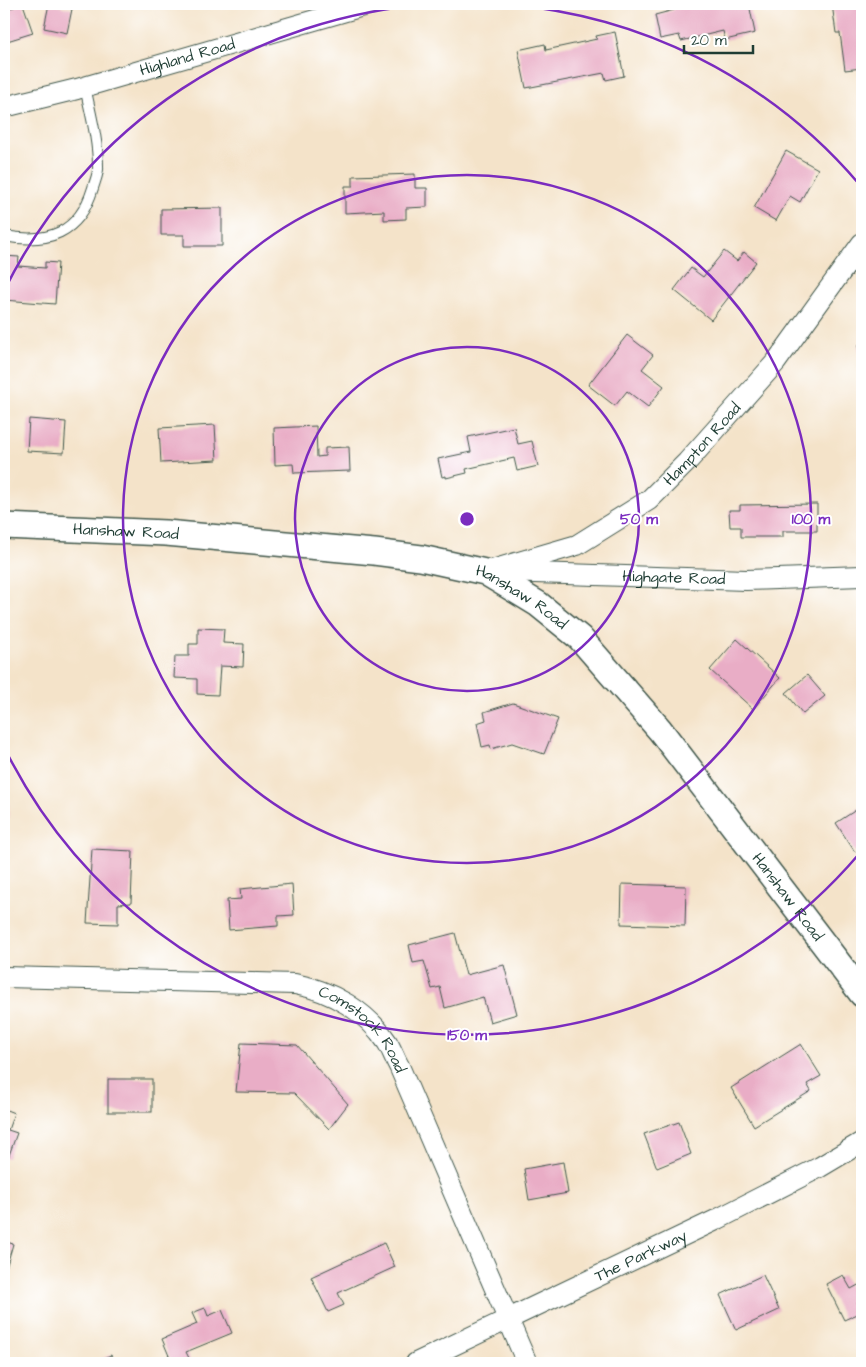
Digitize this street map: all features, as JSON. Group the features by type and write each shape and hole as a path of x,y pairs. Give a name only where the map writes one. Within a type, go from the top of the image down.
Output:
{"street":[{"name":"Highland Road","path":"4,107 85,86 370,4"},
{"name":"Hampton Road","path":"485,572 578,545 649,500 663,488 776,362 862,244"},
{"name":"Hanshaw Road","path":"4,526 166,533 374,552 421,558 485,572 538,604 580,638 660,730 862,994"},
{"name":"Highgate Road","path":"485,572 746,580 862,576"},
{"name":"Comstock Road","path":"4,977 295,984 311,987 335,997 359,1012 387,1043 399,1066 509,1319 526,1363"},
{"name":"The Parkway","path":"416,1363 726,1215 820,1167 862,1142"}],"lane":[{"path":"4,236 20,239 47,238 68,228 81,216 99,168 85,86"}],"building":[{"path":"23,4 33,33 4,42 4,10"},
{"path":"49,4 72,9 67,33 44,28"},
{"path":"689,4 749,4 755,33 725,40 723,31 681,41 679,35 660,39 655,15 674,10 674,7"},
{"path":"832,4 861,4 862,68 845,70 840,33 836,33"},
{"path":"615,32 624,76 606,80 604,73 526,88 518,50 545,44 546,50 597,39 596,36"},
{"path":"786,151 818,169 800,202 790,196 776,221 754,208"},
{"path":"415,174 415,188 427,188 427,207 406,208 406,219 384,220 384,211 345,213 345,186 353,186 353,176"},
{"path":"222,208 222,246 184,246 184,235 161,235 161,209"},
{"path":"724,251 737,261 744,252 756,262 711,320 674,290 691,268 703,277"},
{"path":"4,256 19,257 18,266 45,268 45,262 58,263 55,304 4,300"},
{"path":"627,335 653,355 642,369 664,386 648,407 627,391 615,406 588,385"},
{"path":"862,344 862,370 861,371 858,345"},
{"path":"29,419 66,422 64,453 27,451"},
{"path":"215,425 217,460 161,463 159,428"},
{"path":"316,426 317,457 325,456 325,448 349,447 350,471 294,473 293,464 275,465 274,428"},
{"path":"514,427 518,444 532,441 538,466 517,471 514,458 466,469 467,473 446,478 446,476 442,477 438,459 471,452 468,437"},
{"path":"817,504 817,531 783,531 783,537 741,537 741,527 730,527 729,510 740,510 740,505"},
{"path":"198,628 224,629 223,643 244,644 243,667 220,666 218,695 197,694 197,679 174,678 175,656 189,656 189,644 198,644"},
{"path":"737,639 780,678 753,709 710,670"},
{"path":"807,675 825,696 803,714 786,693"},
{"path":"513,703 558,719 544,754 512,743 491,749 490,745 482,747 477,723 486,720 484,712"},
{"path":"4,801 9,801 8,820 4,819"},
{"path":"859,808 862,812 862,848 855,852 836,823"},
{"path":"92,849 133,851 131,903 118,904 118,924 87,923"},
{"path":"292,884 294,915 278,916 278,926 229,930 227,900 241,899 240,889"},
{"path":"622,884 686,886 685,926 621,924"},
{"path":"455,933 466,975 504,965 517,1014 490,1022 483,997 445,1008 440,987 432,989 424,961 413,963 409,945"},
{"path":"241,1043 297,1045 348,1104 329,1129 294,1093 236,1092"},
{"path":"801,1044 821,1076 807,1084 811,1091 754,1126 731,1088"},
{"path":"108,1079 152,1079 152,1112 108,1112"},
{"path":"4,1109 14,1113 8,1130 17,1133 8,1158 4,1157"},
{"path":"679,1122 691,1154 657,1168 644,1134"},
{"path":"563,1162 568,1193 529,1200 524,1169"},
{"path":"4,1241 13,1244 4,1275"},
{"path":"384,1243 395,1267 338,1293 344,1305 328,1312 311,1277"},
{"path":"763,1275 779,1310 736,1330 720,1295"},
{"path":"843,1275 851,1289 862,1283 862,1300 857,1302 862,1312 844,1320 826,1284"},
{"path":"205,1308 208,1316 222,1310 232,1333 186,1352 191,1362 172,1363 162,1339 197,1324 192,1313"},
{"path":"111,1355 114,1363 91,1363"}]}
